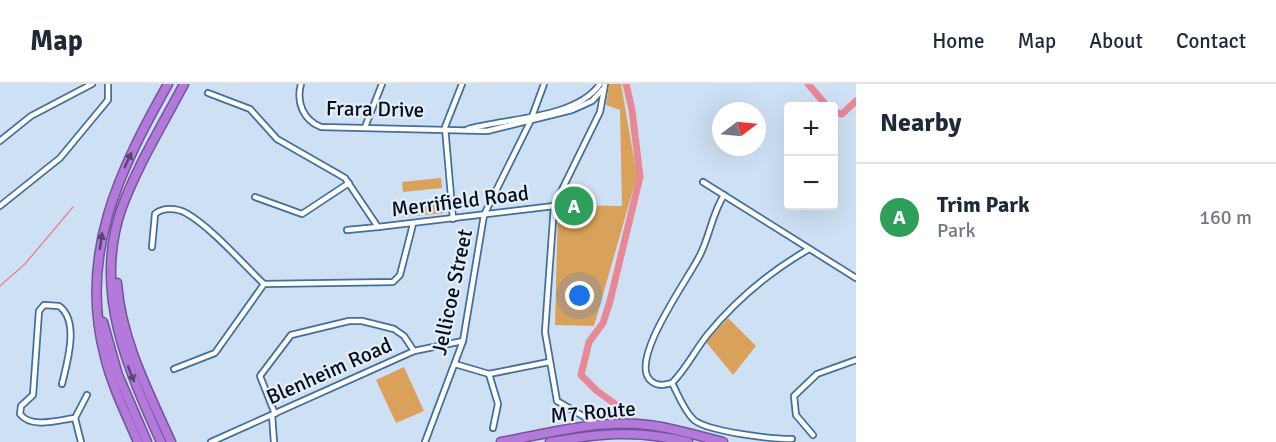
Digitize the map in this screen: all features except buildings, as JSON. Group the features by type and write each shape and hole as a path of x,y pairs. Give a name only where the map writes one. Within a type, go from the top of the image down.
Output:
{"highway":[{"path":"138,442 105,357 95,296 102,232 114,191 168,84"},
{"path":"160,442 133,380 116,328 111,274 120,214 141,164 184,84"},
{"path":"120,214 116,247 118,298 131,348 172,442"},
{"path":"98,268 101,312 110,352 147,442"},
{"name":"M7 Route","path":"501,442 603,429 615,424 723,442"},
{"name":"M7 Route","path":"603,429 624,432 663,432 688,442"},
{"name":"M7 Route","path":"550,442 562,435"}],"street":[{"path":"0,141 30,116 92,84"},
{"path":"0,206 60,158 108,100 108,84"},
{"name":"Frara Drive","path":"301,84 299,99 302,110 314,124 329,128 465,130 572,110 595,98 600,86"},
{"path":"365,127 382,84"},
{"path":"453,219 445,128 462,84"},
{"name":"Jellicoe Street","path":"424,442 463,341 484,215 530,119 544,84"},
{"path":"589,442 603,429 557,401 545,332 554,206 603,102 600,86"},
{"name":"Frara Drive","path":"530,119 577,105 600,86"},
{"name":"Merrifield Road","path":"208,93 250,109 277,139 340,174 349,183 378,227 554,206"},
{"path":"595,98 603,102"},
{"path":"703,182 856,278"},
{"path":"255,197 302,214 349,183"},
{"path":"724,195 716,209 700,255 662,321 646,360 649,379 660,386 672,383 709,334 770,273 809,249"},
{"path":"152,247 155,214 165,209 185,212 264,284 393,282 400,275 413,224"},
{"path":"347,230 378,227"},
{"path":"174,369 215,353 264,284"},
{"path":"62,384 69,327 62,309 44,305 39,311 33,395 21,406 20,414 28,420 39,422 75,418"},
{"path":"274,442 274,414 260,376 291,334 317,326 362,321 399,332 414,351"},
{"name":"Blenheim Road","path":"211,442 414,351 463,341"},
{"path":"813,435 796,415 794,396 817,374 856,360"},
{"path":"455,364 489,374 549,362"},
{"path":"489,374 498,404 493,428"},
{"path":"672,383 688,413 700,423 754,436 792,440"},
{"path":"81,442 75,418 87,395"},
{"path":"562,435 581,423 582,416"},
{"path":"562,435 584,442"}],"shaded area":[{"path":"609,84 621,84 637,176 594,326 555,325 558,205 622,206 620,110 606,105"},
{"path":"441,178 442,188 403,192 402,182"},
{"path":"444,203 445,213 425,215 424,205"},
{"path":"422,205 423,215 403,217 402,207"},
{"path":"728,318 756,346 733,375 706,342"},
{"path":"404,367 424,411 396,423 376,380"}],"waterway":[{"path":"626,84 632,110 640,177 610,301 603,323 589,342 581,375 597,391 632,416"},
{"path":"808,84 824,102"},
{"path":"838,113 842,114 856,101"},
{"path":"0,286 25,264 73,207"}],"place":[{"name":"Trim Park","path":"574,206"}]}
